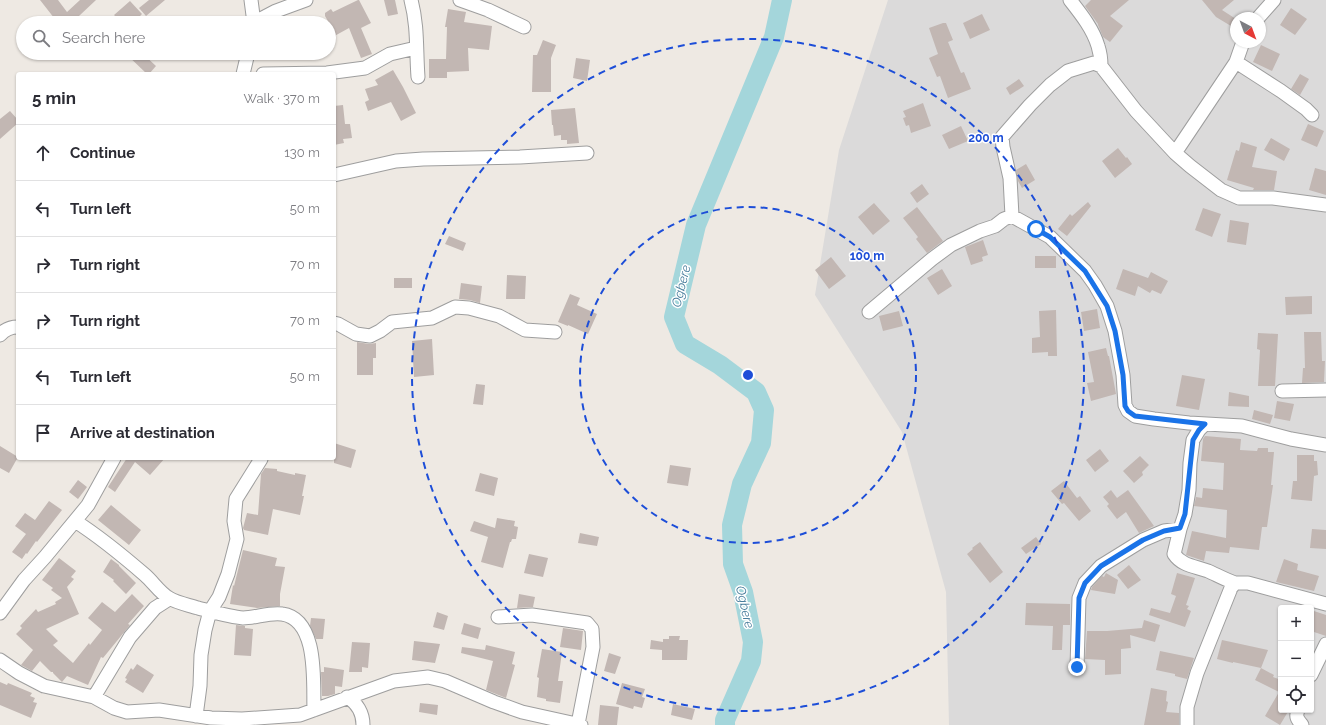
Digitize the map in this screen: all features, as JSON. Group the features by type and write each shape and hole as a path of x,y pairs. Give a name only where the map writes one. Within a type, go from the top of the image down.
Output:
{"street":[{"path":"251,0 253,16"},
{"path":"267,16 306,0"},
{"path":"412,0 417,36 416,48 418,77"},
{"path":"460,0 488,10 524,27"},
{"path":"1070,0 1081,13 1093,34 1099,47 1101,66"},
{"path":"1263,12 1274,0"},
{"path":"335,72 365,68 390,54 416,48"},
{"path":"1175,153 1236,62 1241,48"},
{"path":"244,72 247,60"},
{"path":"1236,62 1281,91 1312,115"},
{"path":"1012,216 1010,178 1002,147 1002,137 1030,105 1068,71 1094,63 1101,66 1136,111 1175,153 1221,190 1239,198 1273,198 1326,205"},
{"path":"336,175 396,161 423,158 520,157 587,153"},
{"path":"869,312 951,245 980,231 995,226 1004,219 1012,216 1050,237 1085,271 1095,285 1107,306 1115,331 1123,375 1125,406 1128,411 1135,416 1205,424 1242,426 1291,439 1326,445"},
{"path":"336,324 356,334 370,336 380,332 392,322 432,318 455,307 469,308 498,316 525,330 555,332"},
{"path":"0,334 4,330 16,327"},
{"path":"1282,390 1326,390"},
{"path":"1205,424 1193,440 1185,514 1174,554 1178,560 1190,566 1235,582 1248,583 1326,604"},
{"path":"0,613 24,580 88,505 113,460"},
{"path":"196,716 200,686 201,655 205,630 210,611 220,597 228,574 237,539 234,521 236,499 260,460"},
{"path":"75,521 96,534 147,577 169,598 210,611 242,618 282,613 292,617 303,627 310,645 313,669 314,710"},
{"path":"1077,667 1079,598 1085,583 1101,566 1143,540 1164,531 1180,528"},
{"path":"1187,725 1188,707 1197,672 1231,588 1235,582"},
{"path":"94,697 130,637 155,608 169,598"},
{"path":"0,660 19,673 44,686 79,692 94,697 114,708 127,712 160,710 196,716 242,719 300,715 394,681 428,677 445,681 488,700 522,712 579,724 593,647 592,629 587,623 566,620 532,616 498,617"},
{"path":"1314,669 1326,644"},
{"path":"347,697 354,702 359,709 363,725"},
{"path":"1296,713 1298,720 1302,725"}],"shaded area":[{"path":"888,0 1326,0 1326,725 949,725 946,592 902,432 815,295 839,150"}],"building":[{"path":"40,0 58,0 67,12 80,0 96,0 79,16 53,16"},
{"path":"149,0 165,0 146,16 139,8"},
{"path":"359,0 371,23 361,28 372,54 361,58 349,28 336,35 336,16 325,16 325,13 331,9 333,12"},
{"path":"384,0 395,0 398,14 388,16"},
{"path":"1091,0 1129,0 1110,16 1123,26 1110,42 1103,37 1098,24 1085,6"},
{"path":"1202,0 1234,0 1222,10 1230,15 1230,25 1216,17"},
{"path":"130,1 142,14 140,16 114,15"},
{"path":"1291,8 1307,19 1295,35 1280,25"},
{"path":"448,9 466,12 464,22 492,26 489,50 468,48 469,71 447,72 447,78 429,78 429,59 446,59 447,27 445,27"},
{"path":"982,14 990,30 970,39 963,23"},
{"path":"946,23 953,40 948,42 961,73 964,72 971,89 948,98 940,76 937,77 929,58 938,54 929,28"},
{"path":"543,40 556,45 551,58 551,92 532,92 533,55 537,55"},
{"path":"1266,47 1280,54 1272,71 1253,62 1260,48"},
{"path":"576,58 590,60 587,81 573,78"},
{"path":"132,60 150,60 156,66 151,72 145,72"},
{"path":"393,70 416,113 401,121 391,102 368,111 365,102 369,100 365,89 378,85 375,80"},
{"path":"1300,74 1309,79 1300,95 1291,89"},
{"path":"1019,79 1024,86 1010,95 1006,88"},
{"path":"923,103 931,126 911,133 909,125 906,126 903,118 906,117 903,111"},
{"path":"343,105 345,124 350,124 352,138 343,139 344,143 336,145 336,106"},
{"path":"575,108 579,143 567,144 567,140 561,140 561,135 554,136 551,110"},
{"path":"10,111 16,118 16,125 0,139 0,119"},
{"path":"1308,124 1324,131 1317,147 1301,140"},
{"path":"961,126 968,141 949,149 942,135"},
{"path":"1271,138 1290,149 1284,161 1264,150"},
{"path":"1241,142 1257,147 1252,167 1277,171 1274,190 1253,190 1254,188 1227,180 1236,150 1239,151"},
{"path":"1118,148 1132,164 1115,178 1102,161"},
{"path":"1026,164 1035,180 1022,188 1018,181 1016,170"},
{"path":"1315,168 1326,171 1326,195 1309,190"},
{"path":"922,184 929,194 917,203 910,193"},
{"path":"1088,202 1091,206 1067,236 1058,229 1070,214 1072,216"},
{"path":"874,203 890,221 873,235 858,217"},
{"path":"917,207 943,241 927,253 916,239 918,237 903,218"},
{"path":"1203,208 1221,214 1212,237 1195,230"},
{"path":"1230,220 1249,223 1246,245 1227,242"},
{"path":"449,236 466,243 463,251 445,244"},
{"path":"983,240 988,255 982,257 983,261 971,265 965,247"},
{"path":"1035,256 1056,256 1056,268 1035,268"},
{"path":"831,257 846,276 829,289 815,270"},
{"path":"942,269 952,286 938,295 927,278"},
{"path":"1123,269 1148,278 1151,272 1168,281 1161,294 1152,290 1150,293 1138,286 1135,296 1116,289"},
{"path":"507,275 526,276 525,299 506,299"},
{"path":"394,278 412,278 412,288 394,288"},
{"path":"461,283 482,286 480,303 459,299"},
{"path":"570,294 580,298 577,305 597,314 588,334 558,322"},
{"path":"1312,296 1312,314 1286,315 1285,297"},
{"path":"1097,309 1100,328 1084,331 1081,312"},
{"path":"1056,310 1057,356 1048,356 1048,352 1032,353 1032,338 1040,337 1039,311"},
{"path":"899,311 903,326 883,331 879,316"},
{"path":"1304,332 1321,332 1322,361 1325,361 1324,382 1302,383 1303,368 1305,368"},
{"path":"1258,333 1278,334 1275,386 1258,386 1260,350 1257,349"},
{"path":"432,339 434,375 414,377 412,341"},
{"path":"357,342 369,344 376,343 376,358 373,358 373,375 357,375"},
{"path":"1106,348 1109,356 1116,394 1091,401 1087,383 1094,382 1088,352"},
{"path":"1182,375 1205,379 1199,410 1176,406"},
{"path":"476,384 485,385 483,405 473,404"},
{"path":"1229,392 1249,396 1249,407 1228,406"},
{"path":"1277,401 1294,404 1290,421 1274,418"},
{"path":"1254,410 1273,415 1270,424 1252,419"},
{"path":"1205,436 1241,439 1240,450 1257,451 1258,448 1268,448 1268,452 1274,452 1271,485 1273,485 1267,527 1262,527 1259,550 1230,547 1229,553 1206,551 1204,561 1186,555 1192,531 1226,538 1227,510 1194,506 1196,497 1202,498 1203,488 1223,490 1224,463 1201,461 1203,439"},
{"path":"336,444 356,450 351,468 334,463 334,460 336,460"},
{"path":"0,446 16,456 16,460 9,473 0,468"},
{"path":"1100,449 1109,461 1095,472 1086,460"},
{"path":"1297,455 1314,455 1314,461 1317,461 1318,475 1314,476 1312,501 1291,499 1293,481 1297,481"},
{"path":"1140,456 1149,465 1142,472 1143,475 1134,483 1123,471"},
{"path":"126,460 163,460 150,475 135,462 115,492 108,487"},
{"path":"670,465 691,468 688,486 667,483"},
{"path":"265,468 277,469 277,471 295,475 295,473 306,475 300,515 273,509 268,535 244,530 243,528 247,513 258,515 261,474"},
{"path":"480,473 498,478 494,496 475,491"},
{"path":"78,480 87,487 78,499 69,492"},
{"path":"1064,481 1077,498 1080,496 1091,511 1079,521 1064,503 1062,504 1051,491"},
{"path":"1111,490 1117,498 1128,490 1154,526 1139,533 1126,512 1117,519 1107,506 1109,504 1103,497"},
{"path":"49,501 62,510 22,559 12,552 26,534 15,526 25,513 35,520"},
{"path":"111,505 141,530 129,545 98,520"},
{"path":"497,518 515,521 514,526 518,527 516,539 512,539 510,542 503,568 481,562 488,537 470,531 474,521 495,528"},
{"path":"1312,529 1326,530 1326,549 1310,548"},
{"path":"580,533 599,537 597,546 578,543"},
{"path":"1036,537 1041,544 1026,554 1021,548"},
{"path":"980,542 1003,572 990,583 967,554"},
{"path":"243,550 277,558 275,566 285,567 280,594 280,606 257,608 230,604 233,585 234,586"},
{"path":"529,554 548,558 543,577 524,573"},
{"path":"59,558 76,571 71,577 74,579 67,587 79,614 46,629 58,641 53,645 73,663 102,630 88,618 102,602 115,612 132,594 144,606 128,624 130,625 103,658 101,657 88,685 67,676 62,682 40,661 32,671 21,665 33,650 16,634 22,628 20,626 36,609 38,612 56,604 55,602 62,598 51,590 53,588 42,580"},
{"path":"111,559 119,565 136,583 126,594 113,581 114,580 103,572"},
{"path":"1284,559 1298,564 1297,570 1319,576 1314,591 1276,582"},
{"path":"1129,565 1141,580 1128,589 1117,575"},
{"path":"1106,573 1118,580 1115,594 1091,590 1092,587 1102,576 1104,577"},
{"path":"1177,573 1195,578 1186,605 1189,606 1187,609 1191,611 1185,627 1149,615 1151,608 1170,613 1176,596 1171,594"},
{"path":"519,594 535,597 533,607 517,608"},
{"path":"1026,603 1070,604 1070,625 1063,625 1062,650 1052,650 1053,626 1025,625"},
{"path":"1314,611 1326,615 1326,636 1314,632"},
{"path":"437,612 448,616 444,630 433,627"},
{"path":"311,618 325,619 323,639 316,639 310,626"},
{"path":"1144,620 1160,625 1155,642 1130,635 1131,648 1121,649 1121,674 1105,675 1105,660 1085,659 1087,631 1142,628"},
{"path":"464,623 481,628 478,639 461,634"},
{"path":"236,625 253,629 251,656 234,655"},
{"path":"563,628 583,631 581,650 560,647"},
{"path":"669,636 680,636 679,640 688,640 687,660 662,660 662,650 650,649 651,640 663,642 663,639 669,639"},
{"path":"1222,640 1268,650 1261,668 1217,659"},
{"path":"414,641 440,644 435,663 412,660"},
{"path":"352,642 370,643 368,668 362,667 362,672 349,672"},
{"path":"486,645 515,652 512,664 515,665 506,698 486,690 493,661 461,653 462,647 485,650"},
{"path":"542,649 562,652 558,681 563,681 560,703 546,701 546,699 537,697 539,678 537,677"},
{"path":"1160,651 1194,658 1187,679 1175,676 1175,674 1156,670"},
{"path":"609,653 621,657 615,674 604,671"},
{"path":"137,664 154,675 143,693 125,682 127,679 125,678 131,668 133,670"},
{"path":"324,667 344,670 342,687 335,686 335,694 328,696 322,696 321,672 324,672"},
{"path":"1261,668 1278,679 1278,692 1255,680"},
{"path":"0,682 7,685 8,683 32,693 30,696 35,698 33,702 37,703 31,718 0,705"},
{"path":"622,683 645,689 642,697 645,698 642,708 634,706 633,709 616,704"},
{"path":"1151,688 1167,691 1166,701 1168,702 1166,712 1179,713 1179,725 1144,725"},
{"path":"1278,694 1278,713 1287,713 1280,725 1265,716"},
{"path":"420,703 438,705 437,715 419,712"},
{"path":"673,704 695,709 692,720 671,715"},
{"path":"600,705 619,707 617,725 598,725"}],"waterway":[{"name":"Ogbere","path":"725,725 725,720 751,661 753,642 743,592 733,564 732,525 742,484 761,443 764,410 756,392 720,365 685,344 674,317 696,225 774,37 782,0"}],"route":[{"path":"1036,229 1050,237 1085,271 1107,306 1115,331 1123,375 1125,406 1128,411 1135,416 1205,424 1193,440 1185,514 1180,528 1164,531 1143,540 1101,566 1085,583 1079,598 1077,667"}]}
